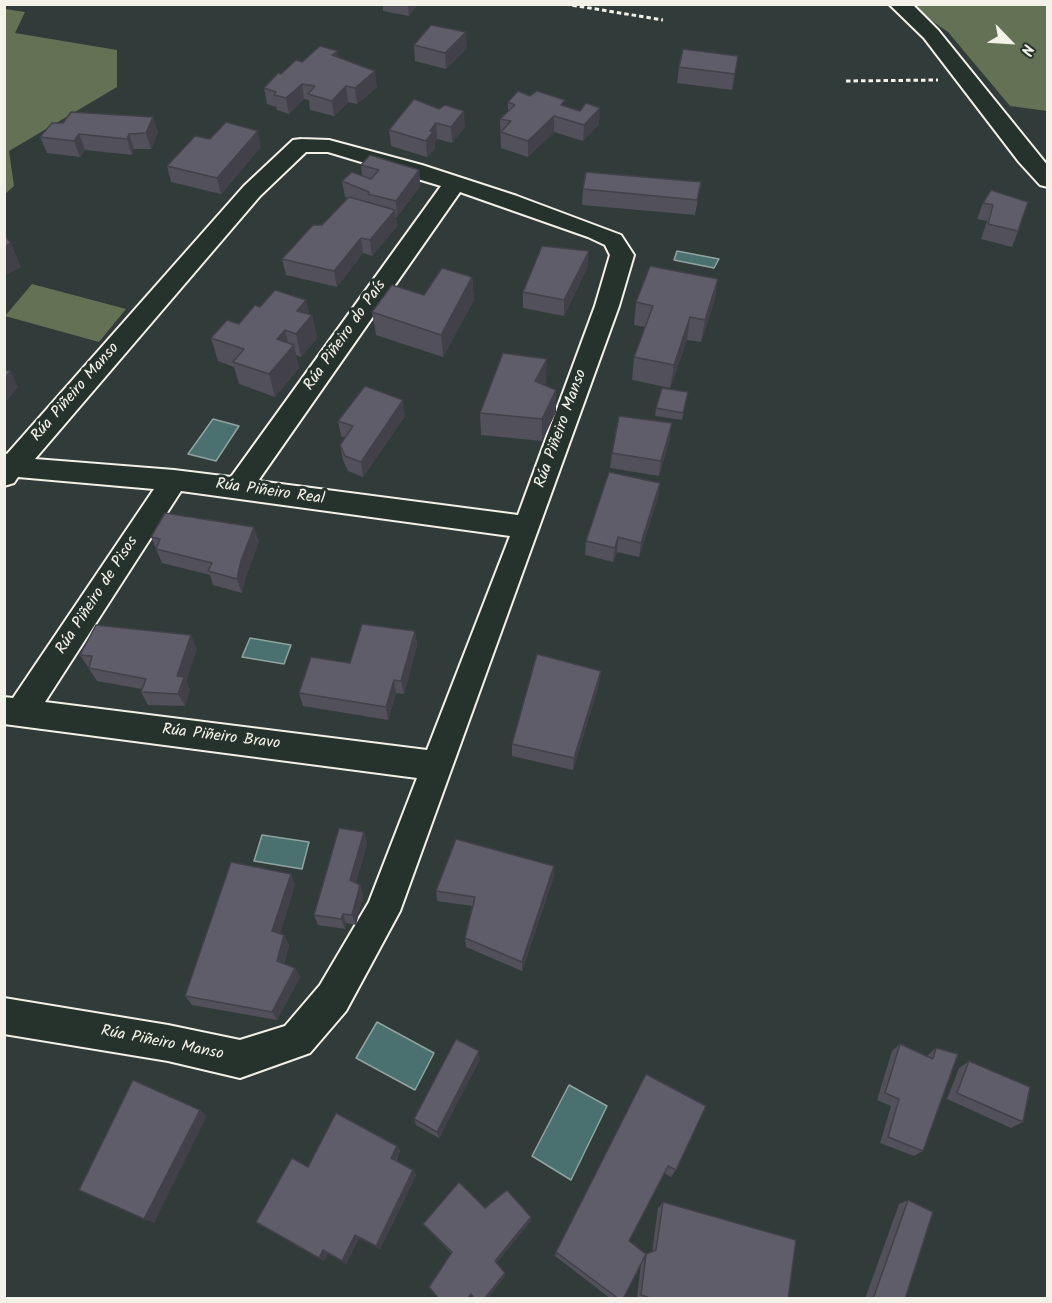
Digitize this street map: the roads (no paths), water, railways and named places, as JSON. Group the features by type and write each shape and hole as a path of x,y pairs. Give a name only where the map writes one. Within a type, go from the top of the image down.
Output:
{"street":[{"path":"898,4 908,10 931,34 1047,180"},
{"name":"Rúa Piñeiro Manso","path":"4,1016 168,1043 240,1059 297,1040 333,998 383,911 607,306 622,255 613,240 596,232 455,183 329,146 302,145 252,191 7,469"},
{"name":"Rúa Piñeiro do País","path":"238,488 455,183"},
{"name":"Rúa Piñeiro Real","path":"7,469 174,480 526,527"},
{"name":"Rúa Piñeiro de Pisos","path":"13,711 174,480"},
{"name":"Rúa Piñeiro Bravo","path":"13,711 438,766"}],"water":[{"path":"677,251 719,259 714,268 674,260"},
{"path":"213,419 239,426 216,461 188,454"},
{"path":"250,638 291,645 284,664 242,657"},
{"path":"262,835 309,842 302,869 254,861"},
{"path":"377,1022 434,1053 415,1090 356,1058"},
{"path":"569,1085 607,1106 571,1180 532,1156"}]}
